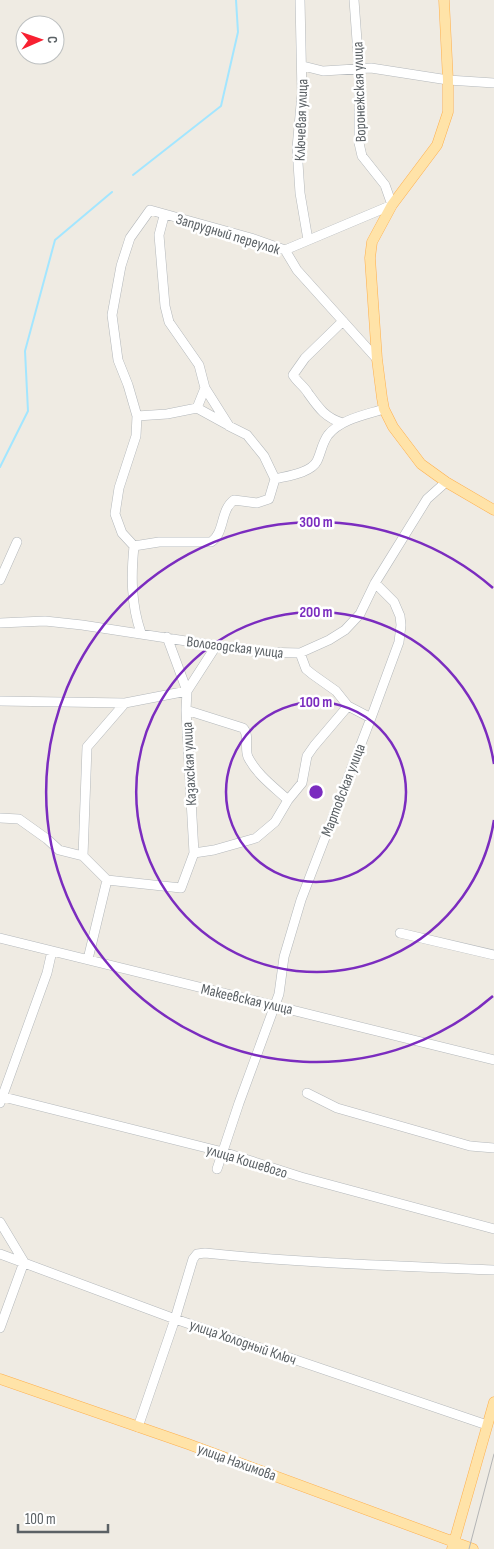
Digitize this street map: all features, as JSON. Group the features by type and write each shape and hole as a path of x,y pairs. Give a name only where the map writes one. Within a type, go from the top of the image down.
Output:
{"main road":[{"path":"444,0 448,112 437,145 392,206 372,242 370,258 377,359 384,409 397,433 421,464 446,482 494,510"},
{"name":"улица Нахимова","path":"0,1379 138,1427 453,1545 473,1549"},
{"path":"453,1545 494,1402"}],"street":[{"name":"Ключевая улица","path":"300,0 303,66 297,148 300,193 308,240"},
{"name":"Воронежская улица","path":"354,0 360,68 359,143 362,156 384,185 392,206"},
{"path":"303,66 323,71 371,68 448,80 494,83"},
{"path":"285,250 392,206"},
{"name":"Запрудный переулок","path":"137,416 118,360 112,315 120,266 130,238 150,210 164,216 251,238 285,250 298,270 377,359"},
{"path":"164,216 159,234 165,306 169,322 199,365 205,388 229,426"},
{"path":"343,321 305,358 293,375 326,416 343,423"},
{"path":"197,408 205,388"},
{"path":"134,546 158,542 211,542 216,540 228,505 234,500 257,503 268,499 275,479 264,456 247,435 197,408 167,414 137,416 136,436 119,488 115,514 122,533 134,546 132,591 135,615 141,633"},
{"path":"275,479 305,471 317,463 321,448 328,436 343,423 384,409"},
{"name":"Вологодская улица","path":"0,623 45,622 82,625 258,652 300,653 329,640 345,630 360,614 375,583 426,499 446,482"},
{"path":"0,580 17,542"},
{"name":"Мартовская улица","path":"217,1169 279,994 284,957 300,900 372,718 399,642 400,616 394,602 375,583"},
{"path":"0,701 125,703 187,691 167,638"},
{"name":"Казахская улица","path":"107,880 182,888 194,853 186,710 187,691 216,646"},
{"path":"300,653 306,668 336,692 348,706 372,718"},
{"path":"83,856 87,747 125,703"},
{"path":"194,853 214,850 256,838 275,822 288,800 302,783 307,756 348,706"},
{"path":"186,710 243,728 246,731 245,743 248,757 262,776 288,800"},
{"path":"0,818 19,819 59,850 83,856 107,880 88,959"},
{"path":"400,933 494,955"},
{"name":"Макеевская улица","path":"0,938 204,990 274,1005 494,1060"},
{"path":"1,1099 47,973 52,950"},
{"path":"307,1093 338,1108 470,1146 494,1148"},
{"name":"улица Кошевого","path":"1,1099 223,1152 301,1177 494,1229"},
{"path":"0,1222 24,1262 0,1328"},
{"path":"138,1427 175,1319 193,1259 197,1254 205,1253 293,1261 415,1268 494,1270"},
{"name":"улица Холодный Ключ","path":"0,1254 175,1319 487,1425"}],"waterway":[{"path":"133,175 221,106 238,32 236,0"},
{"path":"0,467 28,411 25,351 55,240 112,192"}],"tram line":[{"path":"469,1549 494,1454"}]}
